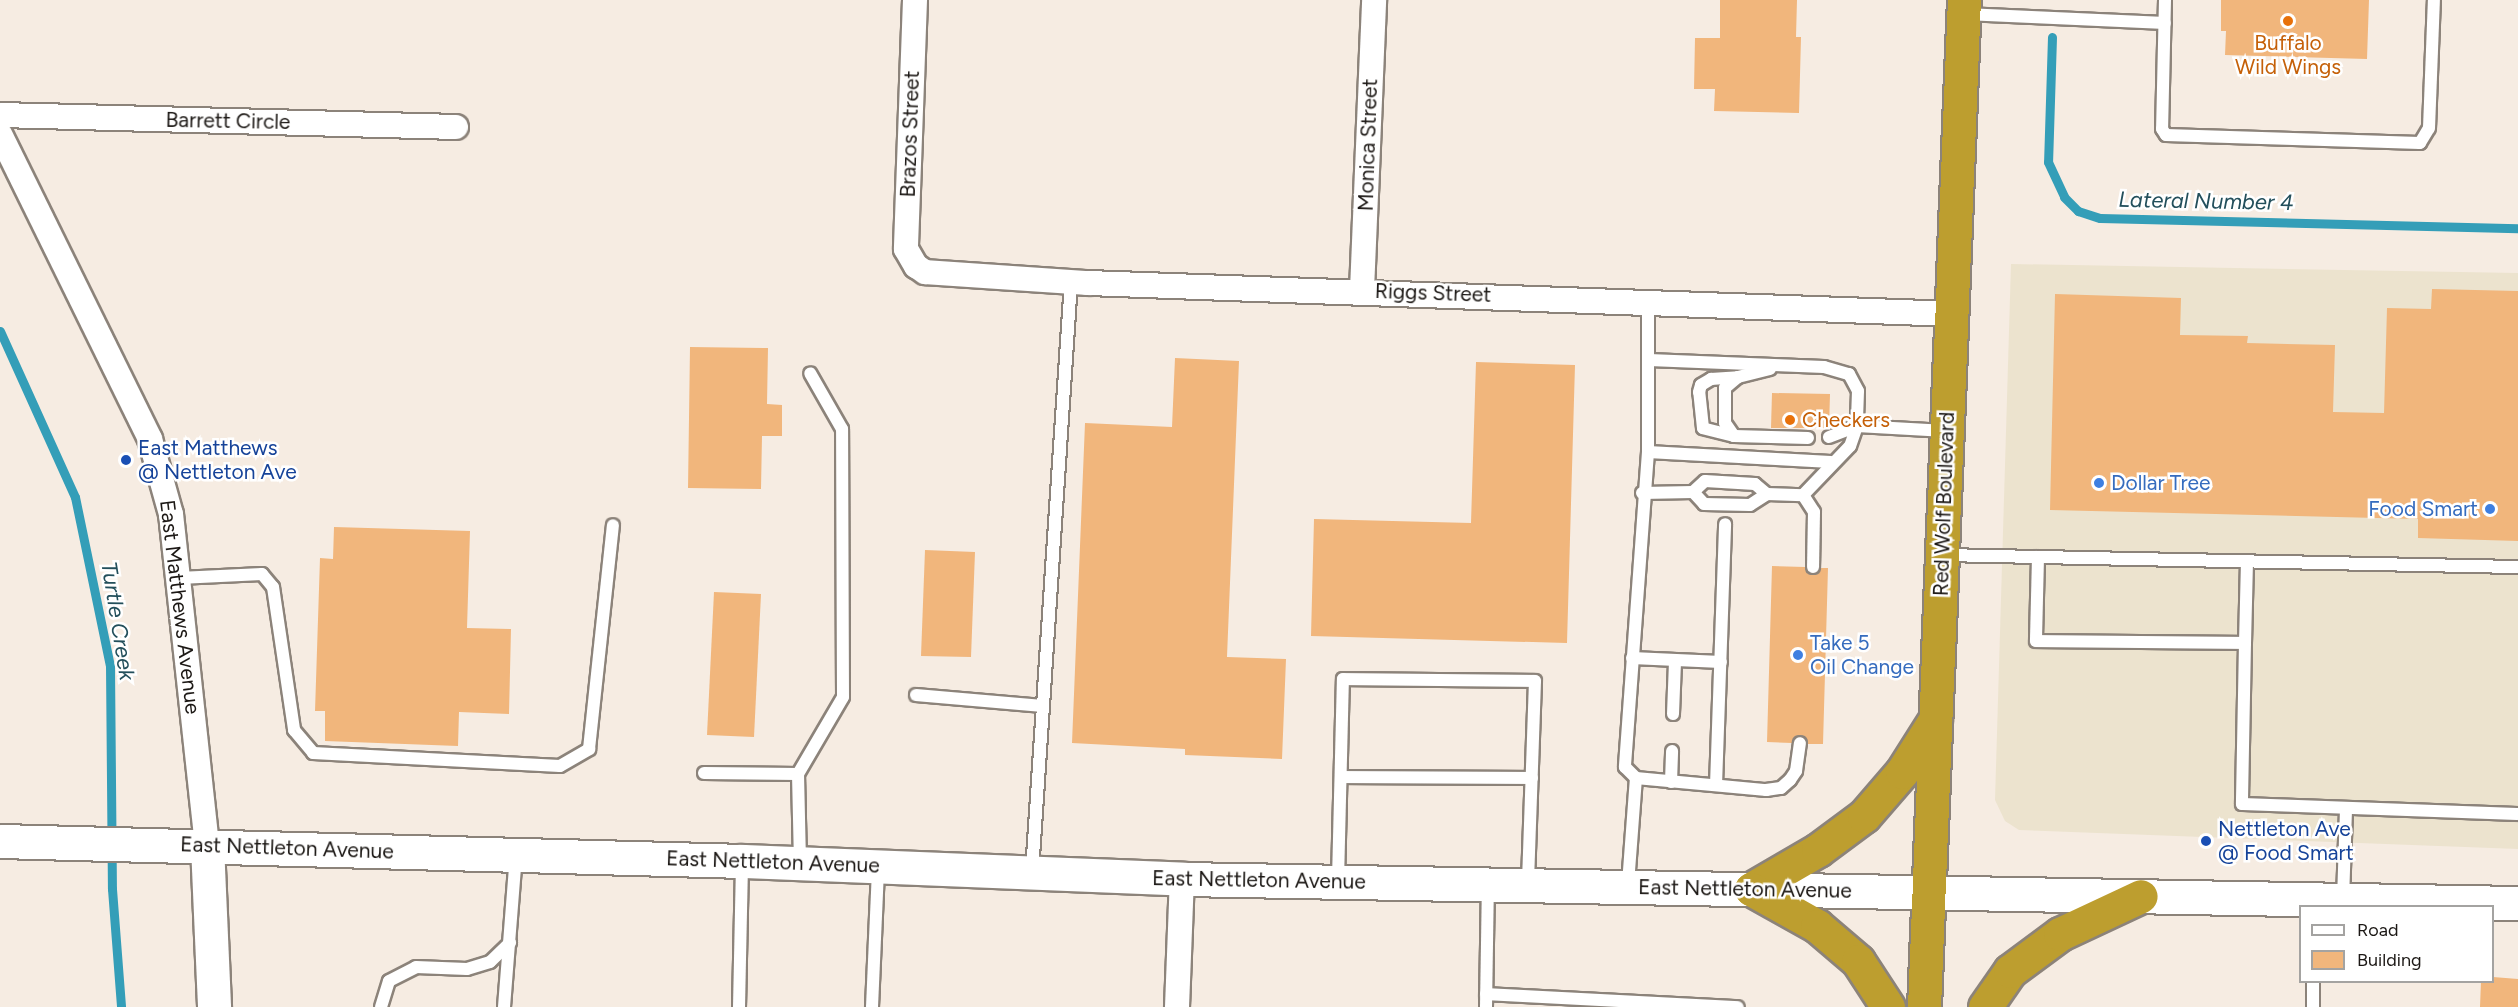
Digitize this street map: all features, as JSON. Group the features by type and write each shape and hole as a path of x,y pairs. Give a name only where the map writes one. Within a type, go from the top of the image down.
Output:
{"highway":[{"name":"Red Wolf Boulevard","path":"1924,1007 1964,7"},
{"path":"1751,889 1818,850 1864,816 1902,772 1936,718"},
{"path":"1751,889 1818,926 1858,961 1888,1007"},
{"path":"1985,1007 2010,971 2060,934 2141,896"}],"main road":[{"name":"East Nettleton Avenue","path":"0,841 878,865 1032,874 1182,879 2141,896 2324,902 2518,903"},
{"name":"East Matthews Avenue","path":"207,845 214,1007"}],"street":[{"name":"Brazos Street","path":"915,0 906,249 916,266"},
{"name":"Monica Street","path":"1362,290 1374,0"},
{"name":"Barrett Circle","path":"0,115 456,127"},
{"name":"East Matthews Avenue","path":"0,134 150,439 171,514 207,845"},
{"name":"Riggs Street","path":"916,266 935,274 1071,282 1362,290 1952,314"},
{"path":"1177,1007 1182,879"}],"lane":[{"path":"2165,0 2162,129 2166,135 2420,143 2429,128 2434,0"},
{"path":"1964,7 2165,23"},
{"path":"1032,874 1071,282"},
{"path":"1648,301 1648,452 1642,493 1624,767 1636,778 1716,786 1781,788 1796,771 1800,743"},
{"path":"1649,360 1824,367 1849,374 1858,391 1857,426 1850,446 1831,462 1803,495"},
{"path":"1782,366 1738,377 1711,379 1701,385 1699,392 1703,428 1734,436 1808,438"},
{"path":"800,863 798,774 843,697 842,429 810,373"},
{"path":"1734,436 1725,423 1725,388 1738,377"},
{"path":"1829,437 1857,426 1947,431"},
{"path":"1648,452 1831,462"},
{"path":"1642,493 1693,492 1705,481 1755,484 1767,494"},
{"path":"1693,492 1704,504 1750,505 1767,494 1803,495"},
{"path":"1803,495 1814,512 1813,567"},
{"path":"1716,786 1725,524"},
{"path":"179,578 262,574 273,587 294,730 314,753 560,766 589,749 614,525"},
{"path":"1942,555 2518,567"},
{"path":"2038,557 2036,641 2245,643"},
{"path":"2247,563 2242,804 2518,814"},
{"path":"1632,658 1721,662"},
{"path":"1673,714 1675,660"},
{"path":"1338,882 1343,679 1535,681 1528,885"},
{"path":"916,694 1043,706"},
{"path":"1671,782 1672,751"},
{"path":"704,773 798,774"},
{"path":"1341,777 1532,778"},
{"path":"1628,887 1636,778"},
{"path":"2324,902 2346,808"},
{"path":"504,1007 516,854"},
{"path":"739,1007 742,861"},
{"path":"872,1007 878,865"},
{"path":"1486,1007 1488,885"},
{"path":"381,1007 388,981 416,967 466,969 490,962 510,943"},
{"path":"2313,983 2313,1007"},
{"path":"1486,994 1739,1007"}],"shaded area":[{"path":"2011,264 2518,273 2518,849 2019,830 2005,821 1995,800"}],"building":[{"path":"1720,0 1797,0 1796,37 1801,37 1799,113 1714,111 1715,89 1694,89 1695,38 1720,38"},
{"name":"Buffalo Wild Wings","path":"2221,0 2369,0 2367,59 2225,55 2226,31 2221,31"},
{"path":"2432,289 2518,291 2518,541 2418,538 2418,519 2050,510 2055,294 2181,298 2180,335 2248,336 2247,343 2335,345 2333,412 2384,413 2387,308 2431,309"},
{"path":"690,347 768,348 767,404 782,405 782,436 762,436 761,489 688,488"},
{"path":"1175,358 1239,361 1227,657 1286,659 1282,759 1185,755 1185,749 1072,743 1085,423 1172,427"},
{"path":"1476,362 1575,365 1567,643 1311,636 1314,519 1471,523"},
{"name":"Checkers","path":"1772,393 1830,394 1829,428 1771,428"},
{"path":"334,527 470,531 467,628 511,629 509,714 459,712 458,746 325,741 325,711 315,711 320,558 333,559"},
{"path":"925,550 975,552 971,657 921,656"},
{"name":"Take 5 Oil Change","path":"1772,566 1805,567 1812,575 1821,568 1828,568 1823,744 1808,744 1801,735 1792,743 1767,742"},
{"path":"714,592 761,594 754,737 707,735"},
{"path":"2494,977 2518,979 2518,1007 2480,1007 2481,983 2494,983"}],"waterway":[{"name":"Lateral Number 4","path":"2052,37 2048,162 2064,197 2078,211 2100,218 2518,228"},
{"name":"Turtle Creek","path":"0,331 75,497 110,666 112,889 121,1007"}],"place":[{"name":"Buffalo Wild Wings","path":"2288,21"},
{"name":"Checkers","path":"1790,420"},
{"name":"East Matthews @ Nettleton Ave","path":"126,460"},
{"name":"Dollar Tree","path":"2099,483"},
{"name":"Food Smart","path":"2490,509"},
{"name":"Take 5 Oil Change","path":"1798,655"},
{"name":"Nettleton Ave @ Food Smart","path":"2206,841"}]}
